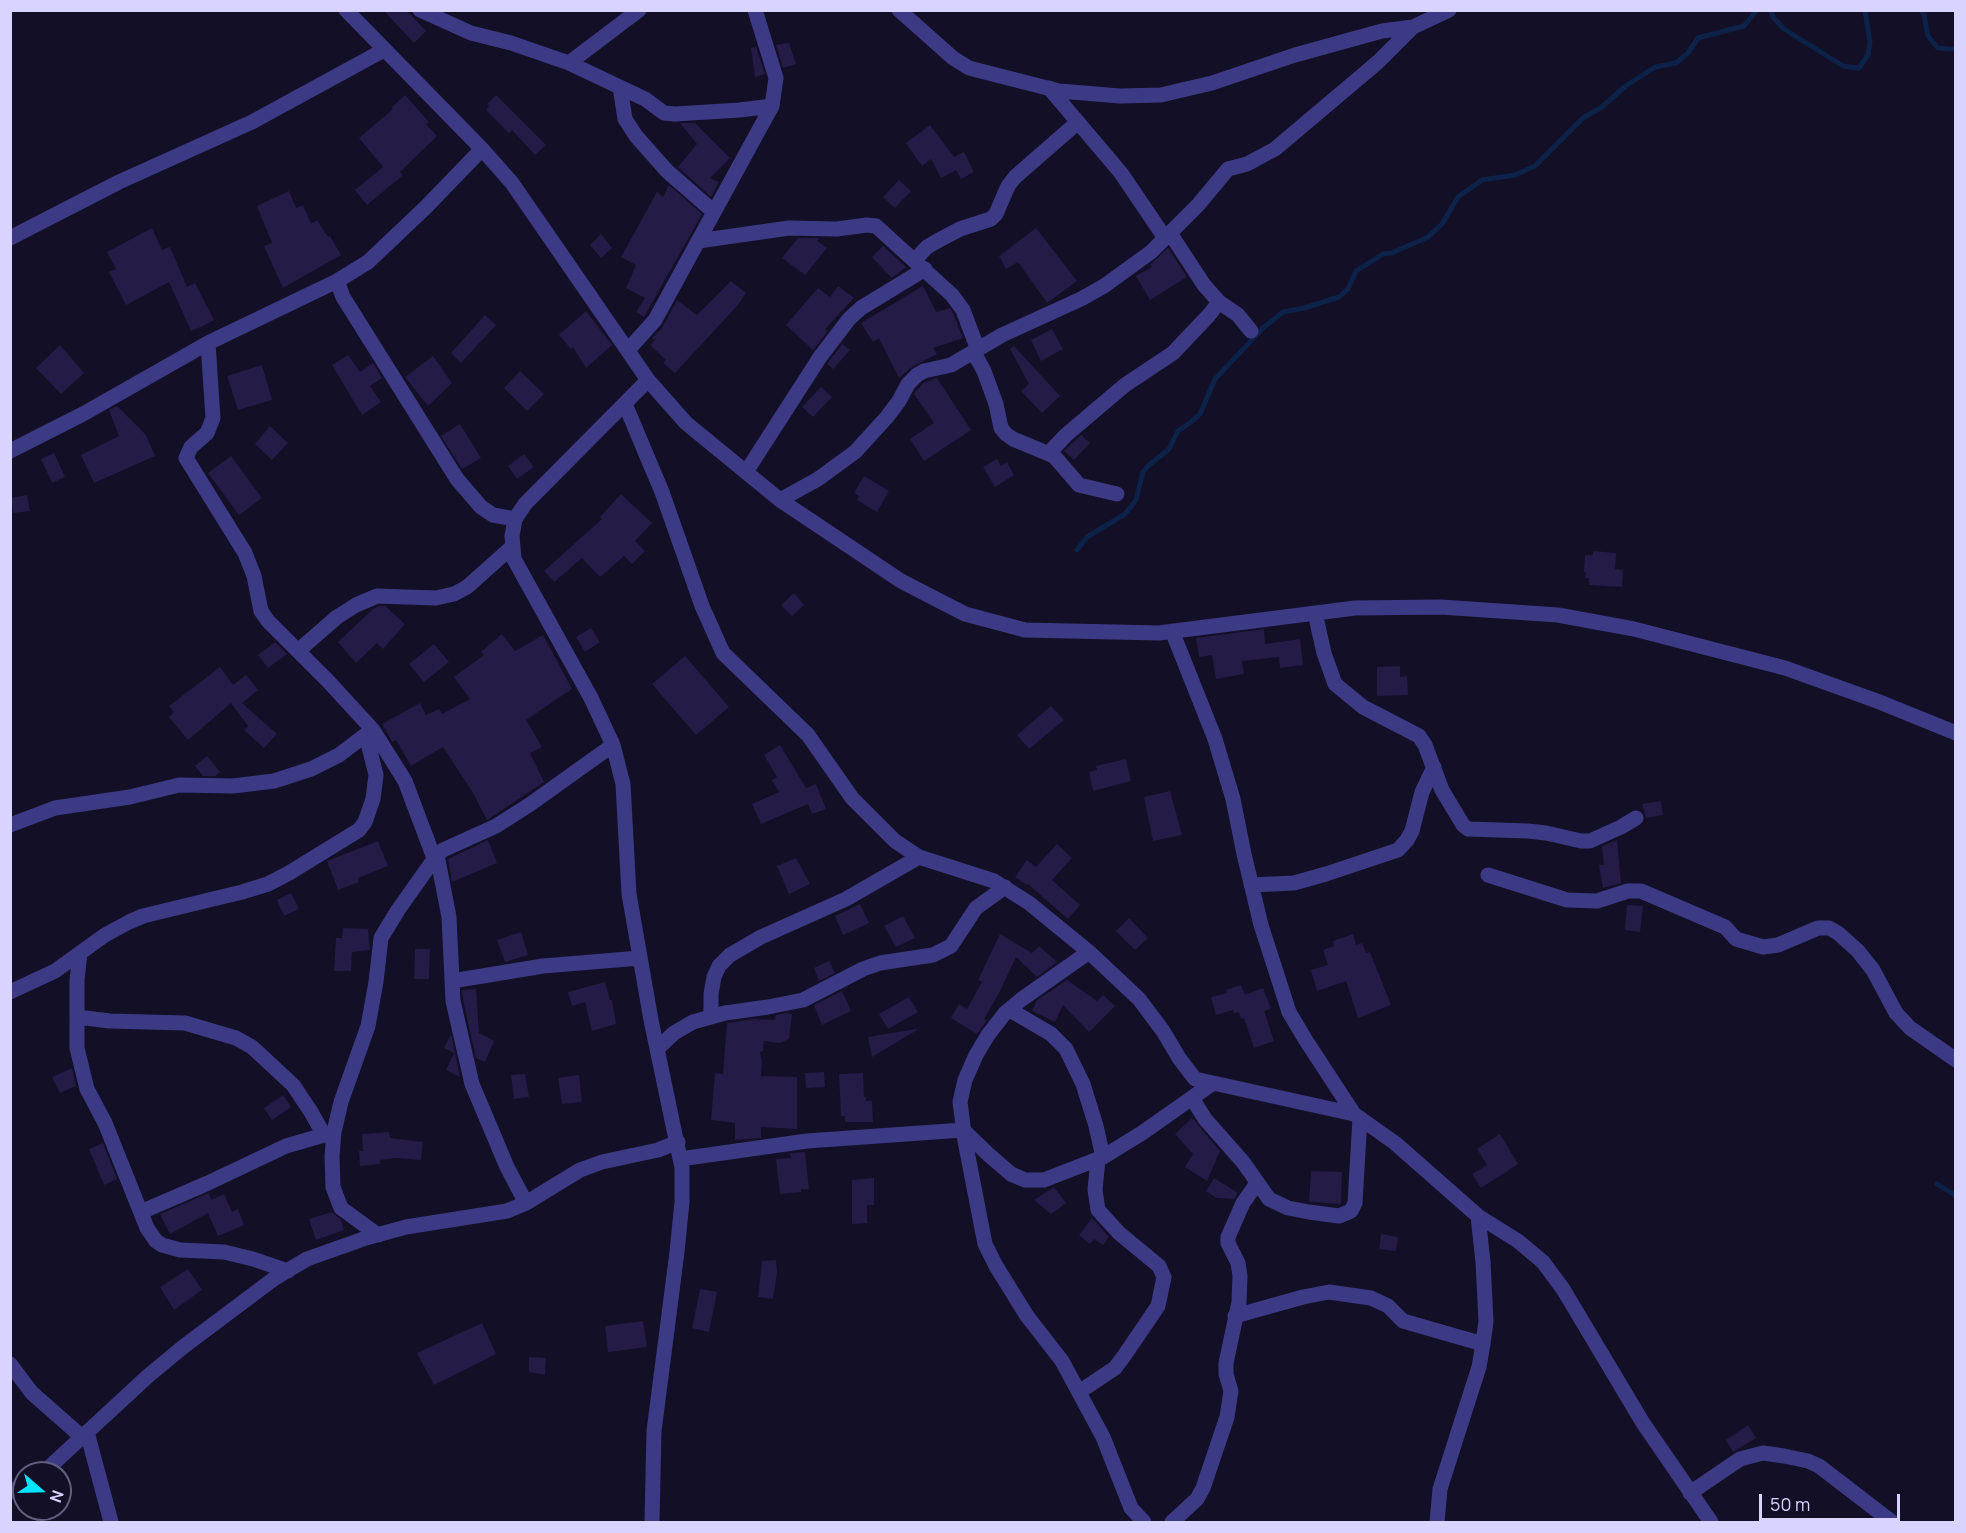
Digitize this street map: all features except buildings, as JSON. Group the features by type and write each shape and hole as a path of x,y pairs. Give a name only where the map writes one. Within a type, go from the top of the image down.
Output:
{"street":[{"path":"346,10 482,149 512,183 648,380 686,423 780,500 901,581 965,614 1025,630 1136,633 1172,631 1355,608 1441,607 1558,615 1623,627 1785,668 1877,700 1956,733"},
{"path":"420,10 471,33 512,43 569,63 645,99 664,113 740,110 772,106"},
{"path":"569,63 639,10"},
{"path":"628,349 655,320 772,106 776,78 755,10"},
{"path":"899,10 954,58 969,68 1059,91 1120,96 1161,95 1212,83 1295,55 1382,31 1413,27 1449,10"},
{"path":"780,500 818,479 855,452 887,417 916,375 951,365 1002,335 1082,299 1151,252 1198,205 1228,169 1247,164 1275,149 1378,62 1413,27"},
{"path":"10,238 119,182 252,122 384,50"},
{"path":"620,87 625,119 636,136 667,171 714,212"},
{"path":"1049,88 1120,173 1204,285 1219,302 1238,315 1251,331"},
{"path":"746,471 820,357 849,319 920,265 927,247 960,229 991,219 996,214 1008,186 1016,177 1078,122"},
{"path":"10,451 83,414 208,343 337,281 368,262 482,149"},
{"path":"698,241 789,228 837,229 876,226 952,295 963,310 996,404 1001,428 1005,434 1049,453 1059,460 1079,485 1117,495"},
{"path":"337,281 343,297 457,479 481,507 493,515 515,519"},
{"path":"1049,453 1066,435 1125,385 1173,353 1219,302"},
{"path":"208,343 213,418 207,433 191,447 186,458 245,553 254,576 261,611 369,733 405,781 436,857 448,917 455,1014 472,1084 507,1167 526,1203"},
{"path":"648,380 525,504 515,519 512,536 514,559 591,698 613,745 623,784 629,894 657,1049 678,1142 681,1212 654,1431 652,1522"},
{"path":"625,404 662,492 702,606 723,653 808,735 852,798 895,841 919,857 994,881 1029,903 1089,952 1139,999 1163,1031 1190,1075 1195,1079 1357,1116"},
{"path":"298,651 338,617 356,605 377,596 436,598 454,594 467,587 513,546"},
{"path":"1315,613 1324,653 1335,684 1363,707 1419,736 1425,745 1442,790 1463,825 1468,829 1528,831 1590,841 1635,818"},
{"path":"1172,631 1215,740 1233,799 1261,925 1289,1012 1305,1039 1357,1116 1404,1150 1478,1215 1505,1232 1543,1262 1563,1289 1643,1423 1711,1522"},
{"path":"10,825 55,808 130,797 179,784 233,786 274,781 311,769 339,755 369,733"},
{"path":"10,992 55,971 105,935 143,916 268,884 359,830 365,822 373,800 376,775 369,733"},
{"path":"378,1235 341,1208 333,1188 329,1134 368,1026 381,938 398,910 443,850 496,826 613,745"},
{"path":"1251,885 1294,882 1398,850 1412,831 1422,792 1434,767"},
{"path":"711,1017 714,976 719,966 730,955 761,937 846,899 919,857"},
{"path":"1488,875 1567,900 1597,901 1628,891 1641,891 1725,927 1736,939 1763,946 1778,945 1818,928 1829,928 1858,951 1873,970 1896,1013 1910,1028 1956,1060"},
{"path":"657,1049 674,1033 693,1023 725,1013 803,1000 871,966 933,955 951,946 976,908 1005,887"},
{"path":"1089,952 1010,1010 988,1035 965,1080 960,1102 963,1130 985,1244 1027,1316 1055,1350 1080,1392 1103,1437 1131,1508 1144,1522"},
{"path":"80,953 77,1048 87,1089 105,1123 147,1228 156,1241 162,1245 180,1250 224,1252 288,1271"},
{"path":"452,981 543,966 640,958"},
{"path":"1010,1010 1051,1034 1066,1049 1083,1084 1096,1126 1100,1158 1095,1190 1098,1210 1119,1233 1159,1266 1164,1277 1158,1306 1124,1356 1115,1368 1080,1392"},
{"path":"77,1017 110,1021 185,1023 236,1038 252,1047 293,1085 329,1134"},
{"path":"680,1159 807,1141 963,1130 1011,1174 1025,1180 1044,1180 1100,1158 1142,1134 1213,1083"},
{"path":"1192,1098 1205,1119 1243,1162 1269,1199 1288,1208 1340,1216 1351,1211 1355,1203 1357,1116"},
{"path":"141,1212 286,1146 329,1134"},
{"path":"56,1461 183,1347 231,1310 307,1259 406,1227 507,1211 526,1203 580,1170 602,1162 658,1150 678,1142"},
{"path":"1172,1522 1197,1499 1220,1441 1232,1390 1226,1374 1226,1363 1239,1302 1238,1263 1228,1243 1228,1237 1243,1203 1257,1183"},
{"path":"1437,1522 1440,1489 1475,1378 1483,1344 1486,1321 1478,1215"},
{"path":"1235,1316 1329,1292 1371,1298 1388,1306 1403,1320 1483,1344"},
{"path":"10,1364 32,1393 85,1434 111,1522"},
{"path":"1690,1493 1726,1466 1740,1459 1763,1453 1784,1456 1819,1466 1892,1522"}],"waterway":[{"path":"1077,550 1087,537 1125,514 1136,500 1143,472 1169,449 1178,431 1200,414 1215,379 1264,327 1283,312 1339,297 1348,289 1356,271 1383,254 1392,253 1428,237 1442,224 1458,197 1482,180 1515,175 1535,166 1583,118 1602,107 1627,85 1655,67 1676,63 1688,53 1698,38 1744,26 1757,10"},
{"path":"1771,10 1773,17 1784,29 1843,66 1859,68 1868,55 1870,42 1865,10"},
{"path":"1921,10 1924,14 1928,36 1938,48 1956,48"},
{"path":"1937,1184 1956,1196"}]}
